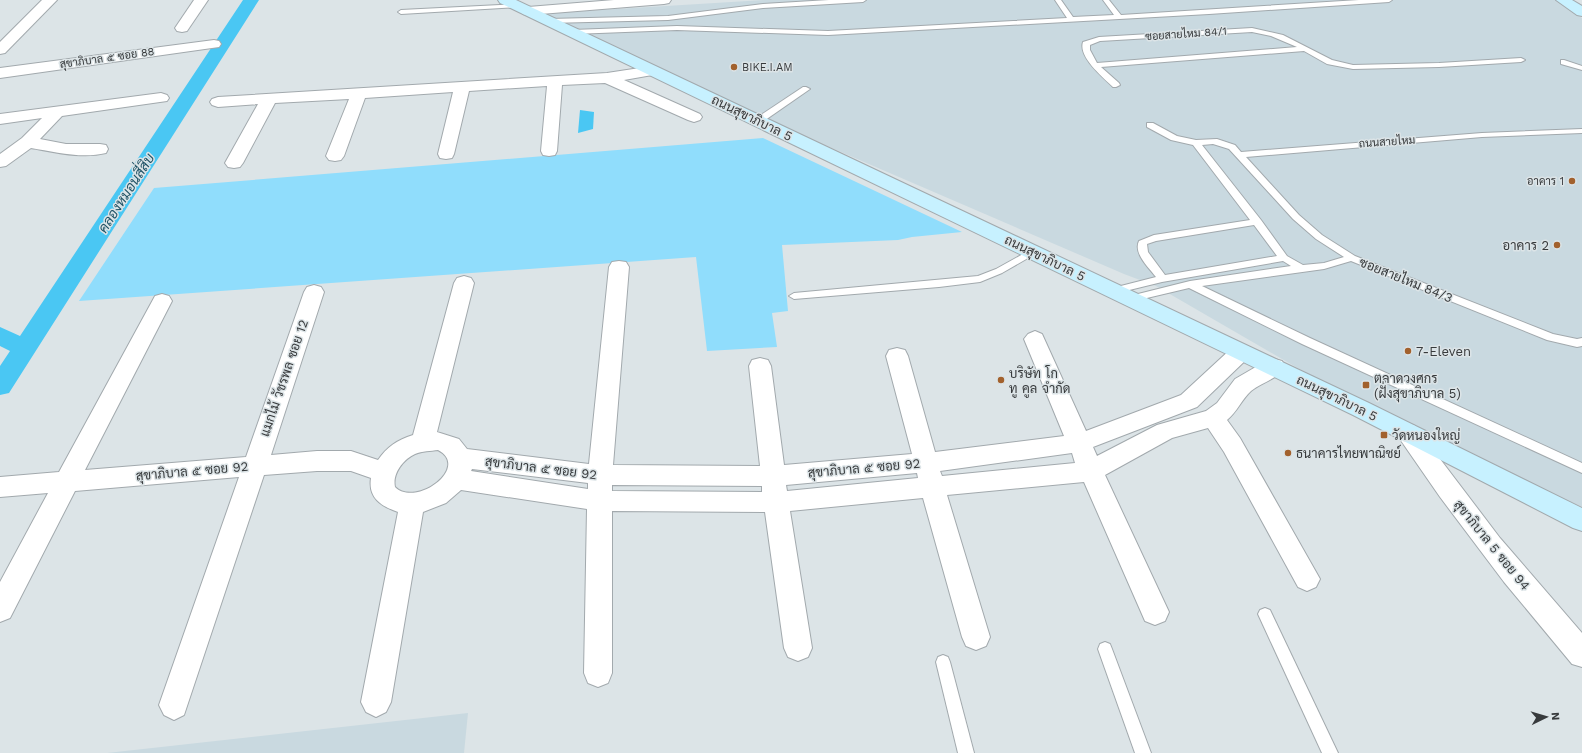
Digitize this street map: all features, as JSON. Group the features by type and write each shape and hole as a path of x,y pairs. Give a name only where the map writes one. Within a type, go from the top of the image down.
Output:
{"main road":[{"path":"1563,0 1582,12"},
{"name":"ถนนสุขาภิบาล 5","path":"517,6 1274,367 1582,520"}],"street":[{"path":"0,50 50,0"},
{"path":"182,28 201,0"},
{"path":"517,6 664,0"},
{"name":"สุขาภิบาล ๕ ซอย 88","path":"0,73 214,44"},
{"path":"218,102 607,78 653,71"},
{"path":"607,78 694,117"},
{"path":"549,151 555,81"},
{"path":"446,154 462,87"},
{"path":"335,156 359,93"},
{"path":"0,119 161,98"},
{"path":"234,163 269,99"},
{"path":"0,162 28,142 58,111"},
{"path":"28,142 66,149 100,149"},
{"path":"598,673 600,475 619,266"},
{"path":"423,442 464,283"},
{"name":"แมกไม้ วัชรพล ซอย 12","path":"174,705 314,292"},
{"path":"0,609 162,301"},
{"path":"1035,339 1091,471 1156,612"},
{"name":"สุขาภิบาล ๕ ซอย 92","path":"458,468 600,475 773,476 926,463 1079,443 1189,401 1241,352"},
{"path":"897,356 976,637"},
{"path":"760,366 776,502 798,648"},
{"path":"458,468 600,501 776,502 933,488 1091,471 1165,431 1213,418 1225,410 1243,386 1274,367"},
{"path":"1213,418 1232,445 1307,579"},
{"name":"สุขาภิบาล 5 ซอย 94","path":"1407,432 1446,488 1582,654"},
{"path":"423,442 440,442 453,447 458,468 445,491 430,500 412,503 398,502 387,495 382,485 383,472 391,459 406,448 423,442"},
{"name":"สุขาภิบาล ๕ ซอย 92","path":"0,487 255,465 350,461 383,472"},
{"path":"376,702 412,503"}],"lane":[{"path":"573,32 677,28 718,21 764,6 863,0"},
{"path":"1058,0 1071,19"},
{"path":"1106,0 1118,16"},
{"path":"549,21 668,18 718,21 828,33 1209,12 1341,1 1389,0"},
{"path":"401,12 517,6"},
{"name":"ซอยสายไหม 84/1","path":"1116,86 1096,64 1086,50 1086,44 1099,39 1252,30 1268,31 1282,36 1305,50 1330,62 1353,67 1439,65 1521,60"},
{"name":"ซอยสายไหม 84/1","path":"1096,64 1305,50"},
{"path":"1564,62 1582,68"},
{"path":"758,121 806,89"},
{"path":"1150,124 1174,138 1196,143 1214,141 1232,147 1296,218 1319,237 1352,258"},
{"name":"ถนนสายไหม","path":"1240,155 1261,152 1482,135 1582,131"},
{"path":"1196,143 1258,222 1284,258 1301,268"},
{"path":"1162,279 1143,252 1142,244 1154,238 1258,222"},
{"path":"794,296 939,284 980,279 999,271 1032,252"},
{"path":"1113,291 1162,279 1284,258"},
{"name":"ซอยสายไหม 84/3","path":"1130,299 1190,284 1324,266 1352,258 1551,337 1582,342"},
{"path":"1190,284 1306,341 1582,468"},
{"path":"1265,614 1330,753"},
{"path":"1105,649 1143,753"},
{"path":"942,662 966,753"}],"shaded area":[{"path":"765,0 1556,0 1582,18 1582,507 1382,417 1156,286 1124,274 653,71 535,14"},
{"path":"580,110 594,112 593,129 578,133"},
{"path":"763,138 962,232 912,237 898,240 782,245 788,311 772,313 777,347 707,351 696,257 79,301 154,188"},
{"path":"468,713 464,753 107,753"}],"waterway":[{"name":"คลองหมอนสี่สิบ","path":"25,348 251,0"},
{"path":"0,336 25,348"},
{"name":"คลองหมอนสี่สิบ","path":"0,386 25,348"}],"place":[{"name":"BIKE.I.AM","path":"734,67"},
{"name":"อาคาร 1","path":"1572,181"},
{"name":"อาคาร 2","path":"1557,245"},
{"name":"7-Eleven","path":"1408,351"},
{"name":"บริษัท โก ทู คูล จำกัด","path":"1001,380"},
{"name":"ตลาดวงศกร (ฝั่งสุขาภิบาล 5)","path":"1366,385"},
{"name":"วัดหนองใหญ่","path":"1384,435"},
{"name":"ธนาคารไทยพาณิชย์","path":"1288,453"}]}
